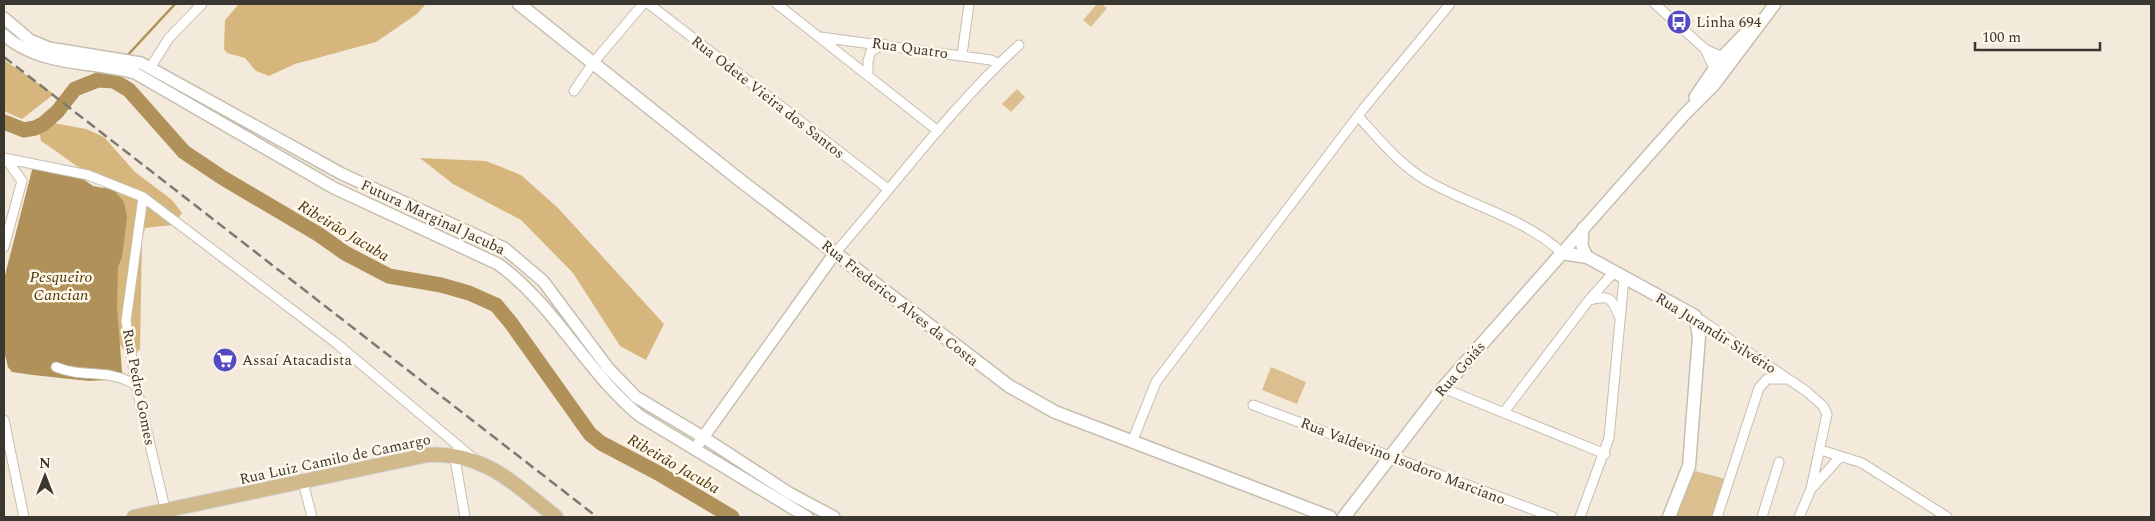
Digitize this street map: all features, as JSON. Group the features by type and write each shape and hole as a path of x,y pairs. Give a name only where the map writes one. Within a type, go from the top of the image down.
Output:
{"main road":[{"name":"Rua Frederico Alves da Costa","path":"518,4 835,253 1009,386 1055,412 1330,517"},
{"name":"Rua Jurandir Silvério","path":"1562,253 1587,257 1695,316"},
{"name":"Rua Goiás","path":"1344,517 1443,388 1562,253"},
{"path":"1669,517 1690,466 1699,336 1695,316"},
{"name":"Rua Luiz Camilo de Camargo","path":"134,517 167,514 427,455 454,455 475,460 496,470 556,517"}],"street":[{"path":"150,68 169,38 202,4"},
{"path":"574,91 593,63 643,4"},
{"name":"Rua Odete Vieira dos Santos","path":"649,4 888,189"},
{"path":"777,4 938,131"},
{"path":"962,55 969,4"},
{"path":"1132,442 1156,382 1358,116 1450,4"},
{"name":"Rua Goiás","path":"1722,70 1722,57 1774,4"},
{"name":"Rua Goiás","path":"1562,253 1684,115 1774,4"},
{"path":"1661,6 1705,49 1722,70"},
{"name":"Futura Marginal Jacuba","path":"4,18 30,40 49,48 129,59 150,68 342,174 504,248 543,281 608,368 636,398 703,437 789,493 834,517"},
{"name":"Futura Marginal Jacuba","path":"4,35 28,51 44,57 107,66 135,73 334,188 498,264 518,278 534,294 621,400 640,416 807,517"},
{"name":"Rua Quatro","path":"820,37 962,55 991,60 999,64"},
{"path":"868,74 868,60 871,51 884,44"},
{"path":"694,450 835,253 938,131 999,64 1019,45"},
{"path":"1705,49 1722,57"},
{"path":"1358,116 1388,149 1425,179 1533,233 1562,253"},
{"path":"4,159 88,175 143,197 336,343 475,460"},
{"path":"4,159 22,181 4,247"},
{"name":"Rua Pedro Gomes","path":"143,197 126,321 136,385 167,514"},
{"path":"1583,228 1582,246 1587,257"},
{"path":"1504,412 1589,300 1619,275"},
{"path":"1580,517 1605,454 1609,438 1619,316 1619,275"},
{"path":"1589,300 1607,297 1611,299 1619,316"},
{"name":"Rua Jurandir Silvério","path":"1695,316 1814,398 1827,414 1820,450"},
{"path":"56,367 78,373 108,373 123,377 136,385"},
{"path":"1717,517 1759,388 1767,379 1789,379"},
{"path":"1443,388 1605,454"},
{"name":"Rua Valdevino Isodoro Marciano","path":"1253,405 1553,517"},
{"path":"4,420 24,517"},
{"path":"451,439 465,517"},
{"path":"1798,517 1811,489 1820,450 1840,458 1862,463 1947,517"},
{"path":"1811,489 1840,458"},
{"path":"1762,517 1778,462"},
{"path":"303,482 312,517"}],"shaded area":[{"path":"239,4 426,4 417,14 376,42 295,64 269,76 256,71 245,58 227,53 224,49 225,20"},
{"path":"1097,4 1107,8 1091,27 1083,20"},
{"path":"4,60 54,94 22,119 4,111"},
{"path":"1017,89 1025,97 1011,112 1002,104"},
{"path":"37,120 86,129 104,137 135,172 172,200 182,213 172,225 145,228 142,240 140,349 130,359 113,334 105,192 101,179 77,166 41,141"},
{"path":"420,158 486,161 521,175 558,208 664,324 646,360 620,346 573,273 521,220 453,184"},
{"path":"1271,367 1306,382 1297,404 1262,390"},
{"path":"1691,470 1726,479 1714,517 1672,517"}],"water":[{"name":"Pesqueiro Cancian","path":"45,163 66,167 93,186 114,190 124,202 127,217 122,257 118,267 117,307 122,371 125,384 108,380 89,381 12,372 8,367 4,351 4,279 32,170 38,165"}],"waterway":[{"path":"125,58 175,4"},
{"path":"98,80 108,72"},
{"name":"Ribeirão Jacuba","path":"4,122 24,130 35,128 57,112 75,89 98,80 114,81 129,90 184,152 223,178 318,234 345,253 389,276 441,285 469,293 496,305 511,323 590,434 601,443 658,473 732,517"}],"railway":[{"path":"4,57 597,517"}],"place":[{"name":"Linha 694","path":"1679,22"},
{"name":"Assaí Atacadista","path":"225,360"}]}
